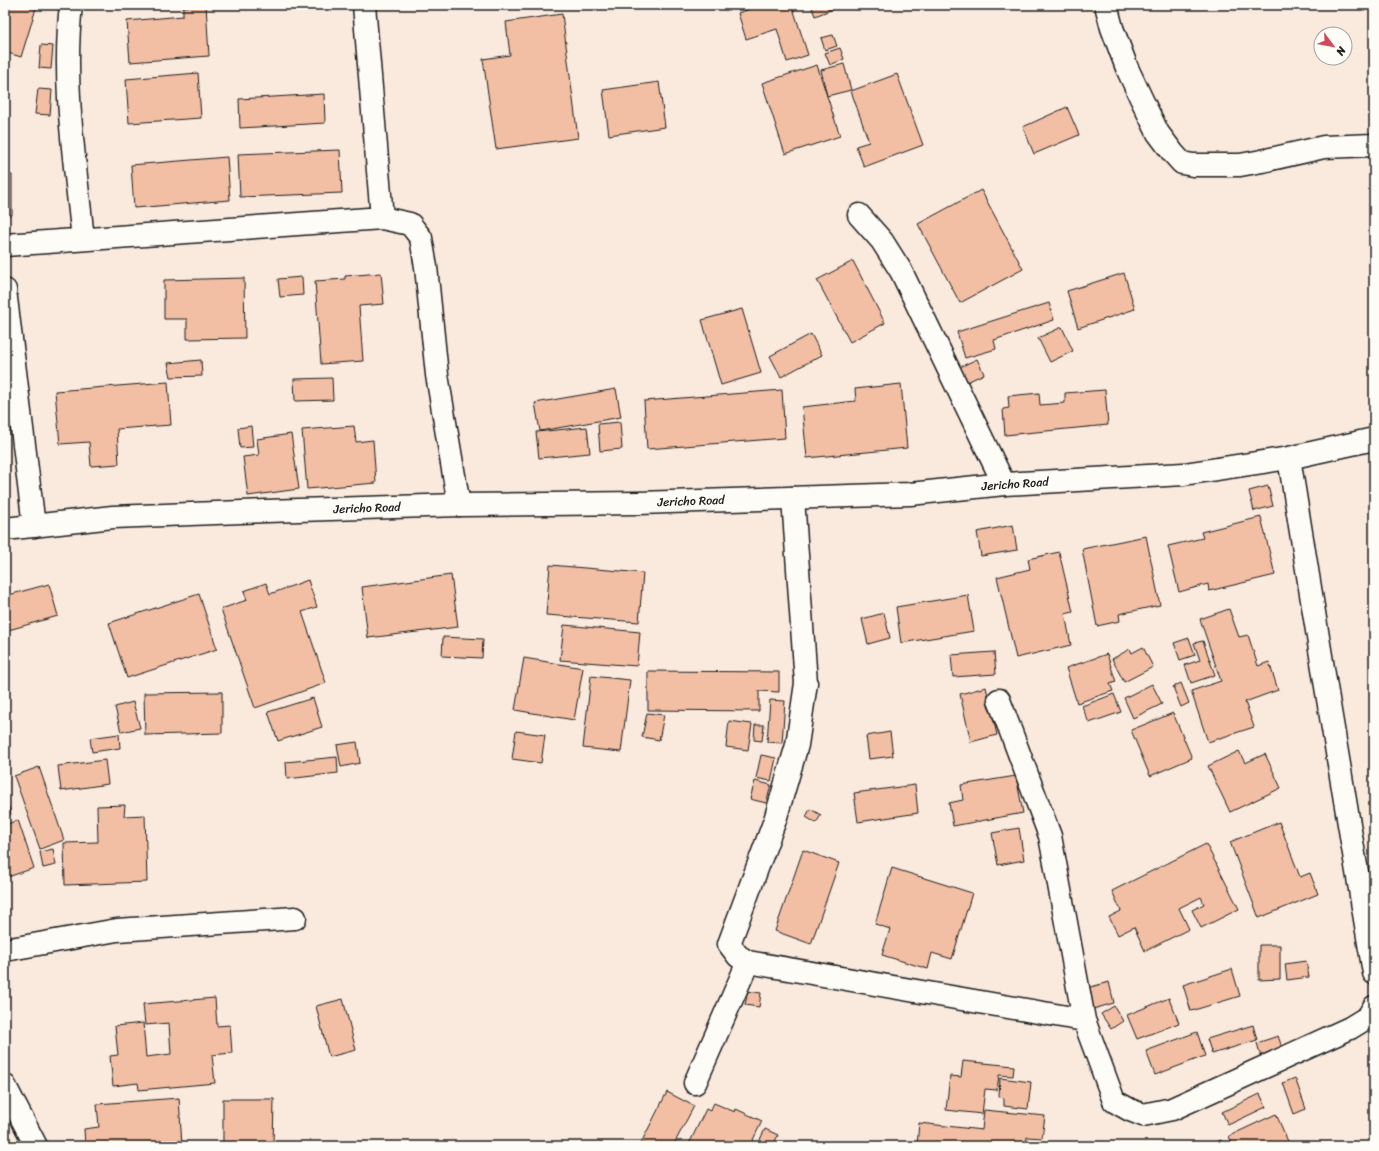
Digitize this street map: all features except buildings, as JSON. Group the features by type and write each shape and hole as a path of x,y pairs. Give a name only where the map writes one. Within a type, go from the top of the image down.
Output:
{"street":[{"path":"71,5 68,32 69,108 83,239"},
{"path":"364,5 382,218"},
{"path":"1106,5 1112,28 1127,68 1141,98 1158,132 1172,153 1182,164 1240,165 1324,147 1374,145"},
{"path":"859,215 882,242 901,271 1004,484"},
{"path":"5,245 382,218 410,224 421,238 426,267 437,375 458,505"},
{"path":"5,290 34,526"},
{"name":"Jericho Road","path":"5,529 113,517 458,505 639,503 910,494 1004,484 1184,474 1289,458 1374,439"},
{"path":"1289,458 1326,692 1374,974"},
{"path":"793,498 806,683 797,745 775,820 729,944 738,956 748,962 1084,1020"},
{"path":"999,700 1050,836 1084,1020 1114,1101 1143,1115 1172,1109 1350,1028 1368,1017 1374,1007"},
{"path":"5,950 117,930 295,918"},
{"path":"695,1083 748,962"},
{"path":"5,1086 36,1146"}]}
